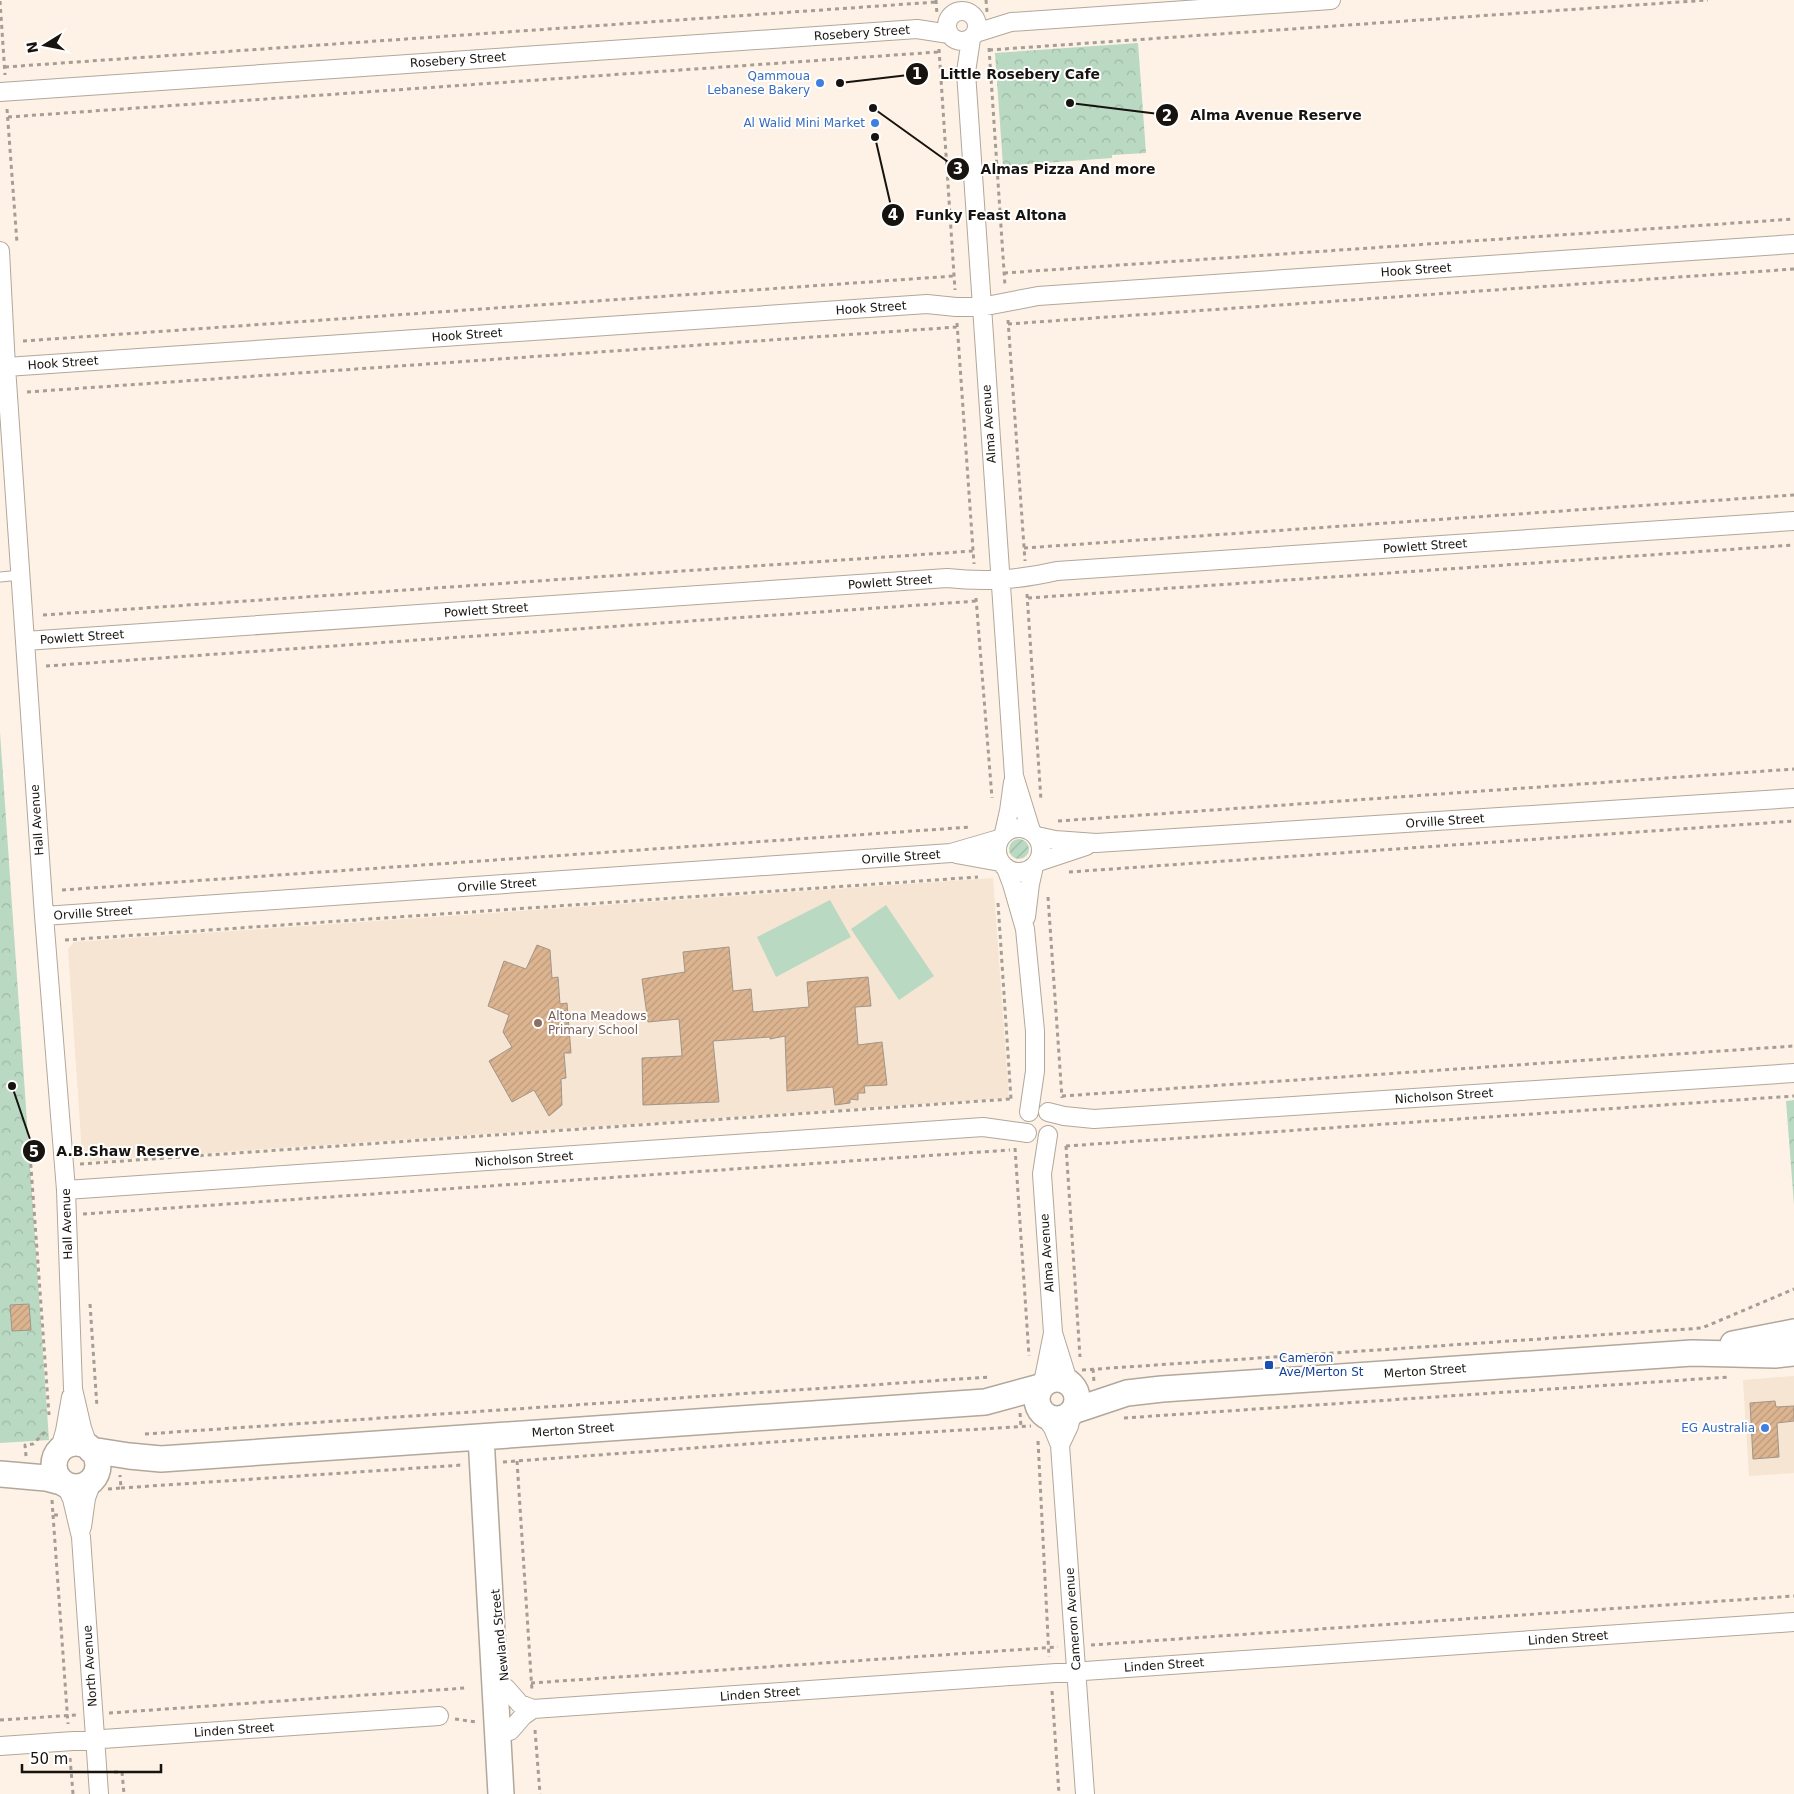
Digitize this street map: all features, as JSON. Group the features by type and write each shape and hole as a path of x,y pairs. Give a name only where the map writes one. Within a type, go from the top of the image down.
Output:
{"street":[{"name":"Rosebery Street","path":"0,92 917,29 962,22 1011,22 1331,0"},
{"name":"Alma Avenue","path":"962,22 1014,776 1034,834"},
{"name":"Hook Street","path":"6,367 1794,244"},
{"name":"Hall Avenue","path":"0,250 6,367 44,916 66,1190 73,1389 79,1416 90,1449"},
{"name":"Powlett Street","path":"25,641 1794,521"},
{"name":"Alma Avenue","path":"1001,836 1009,811 1010,792 1014,776"},
{"name":"Orville Street","path":"1036,864 1056,847 1096,843 1794,798"},
{"path":"1017,827 1034,834 1041,849 1036,864 1023,872 1017,872 1003,865 996,851 1001,836 1010,829 1017,827"},
{"name":"Orville Street","path":"1034,834 1056,847"},
{"name":"Orville Street","path":"44,916 982,851 1001,836"},
{"name":"Orville Street","path":"982,851 1003,865"},
{"name":"Alma Avenue","path":"1021,884 1036,864"},
{"name":"Alma Avenue","path":"1003,865 1021,884 1035,1031 1038,1123 1053,1333 1072,1398"},
{"name":"Nicholson Street","path":"66,1190 1794,1073"},
{"name":"Alma Avenue","path":"1037,1378 1053,1333"},
{"name":"Merton Street","path":"985,1402 1034,1421 1066,1417 1072,1398 1094,1387 1128,1393 1191,1387 1692,1353 1784,1344"},
{"path":"1034,1421 1037,1404 1037,1378"},
{"name":"Merton Street","path":"90,1449 129,1456 162,1459 985,1402 1037,1378 1055,1378 1072,1398"},
{"name":"Hall Avenue","path":"58,1453 65,1431 73,1389"},
{"name":"Cameron Avenue","path":"1060,1445 1069,1426 1072,1398"},
{"name":"Cameron Avenue","path":"1034,1421 1053,1428 1060,1445 1085,1794"},
{"name":"Newland Street","path":"481,1437 503,1728 514,1794"},
{"path":"70,1444 83,1445 90,1449 95,1454 98,1466 94,1478 84,1486 78,1487 46,1478 0,1473 58,1453 70,1444"},
{"path":"58,1453 54,1460 54,1472 64,1484"},
{"name":"Merton Street","path":"94,1478 162,1459"},
{"name":"Newland Street","path":"483,1470 506,1688 501,1794"},
{"name":"North Avenue","path":"80,1537 86,1498 94,1478"},
{"name":"North Avenue","path":"64,1484 74,1506 80,1537 99,1794"},
{"name":"Linden Street","path":"533,1709 1794,1622"},
{"path":"506,1688 523,1706 533,1709"},
{"path":"503,1728 533,1709"},
{"name":"Linden Street","path":"0,1746 439,1716"}],"lane":[{"path":"0,577 21,575"}],"path":[{"path":"986,0 962,22 939,52 974,576 992,806"},
{"path":"989,50 1708,0"},
{"path":"5,67 936,1 962,22 989,50 1041,803"},
{"path":"8,117 939,52"},
{"path":"1004,274 1794,219"},
{"path":"1008,324 1794,269"},
{"path":"23,341 954,276"},
{"path":"27,392 957,327"},
{"path":"1024,548 1794,495"},
{"path":"1028,598 1794,545"},
{"path":"43,615 973,551"},
{"path":"46,666 976,601"},
{"path":"1794,769 1053,821 1057,872 1794,821"},
{"path":"62,890 982,827 981,877 65,940"},
{"path":"1062,1096 1047,884 1021,884 996,887 1011,1099 1066,1146 1794,1096"},
{"path":"1037,1378 1016,1150 1062,1096 1794,1046"},
{"path":"80,1164 1011,1099"},
{"path":"1066,1146 1081,1370 1702,1328 1794,1289"},
{"path":"84,1214 1016,1150"},
{"path":"139,1435 997,1377"},
{"path":"1116,1419 1730,1377"},
{"path":"121,1488 483,1470 518,1461 1034,1421 1038,1446 1050,1674 1059,1794"},
{"path":"1038,1446 1060,1445"},
{"path":"518,1461 531,1683 540,1794"},
{"path":"53,1515 73,1794"},
{"path":"531,1683 1794,1596"},
{"path":"0,1720 466,1688"},
{"path":"439,1716 503,1728"}],"shaded area":[{"name":"Altona Meadows Primary School","path":"993,878 1009,1098 91,1161 82,1153 68,949 74,942"},
{"name":"EG Australia","path":"1794,1376 1794,1473 1749,1476 1743,1380"}],"green space":[{"path":"1138,43 1146,153 1112,155 1112,158 1003,166 995,53"},
{"path":"0,732 49,1440 0,1443"},
{"path":"1019,839 1026,842 1029,849 1026,856 1019,859 1012,856 1009,849 1012,842"},
{"path":"830,900 851,937 776,977 757,937"},
{"path":"886,905 934,976 899,1000 851,929"},
{"path":"1794,1100 1794,1205 1786,1101"}],"building":[{"path":"537,945 550,950 552,978 558,977 560,1004 567,1003 571,1053 564,1053 566,1078 561,1079 562,1105 549,1116 534,1090 512,1102 489,1061 512,1047 503,1032 509,1015 488,1006 504,961 526,969"},
{"path":"729,947 733,991 751,989 753,1012 809,1007 807,982 868,977 871,1006 855,1007 858,1045 882,1042 887,1085 864,1086 865,1093 858,1093 858,1100 850,1099 850,1103 835,1105 833,1087 787,1091 785,1036 770,1039 770,1037 713,1041 719,1102 643,1105 642,1058 682,1056 679,1019 648,1022 642,979 685,972 683,952"},
{"path":"29,1304 31,1330 12,1331 10,1305"},
{"path":"1775,1401 1776,1407 1794,1406 1794,1421 1777,1423 1779,1457 1753,1459 1750,1403"}],"place":[{"name":"Qammoua Lebanese Bakery","path":"820,83"},
{"name":"Little Rosebery Cafe","path":"840,83"},
{"name":"Alma Avenue Reserve","path":"1070,103"},
{"name":"Almas Pizza And more","path":"873,108"},
{"name":"Al Walid Mini Market","path":"875,123"},
{"name":"Funky Feast Altona","path":"875,137"},
{"name":"Altona Meadows Primary School","path":"538,1023"},
{"name":"A.B.Shaw Reserve","path":"12,1086"},
{"name":"Cameron Ave/Merton St","path":"1269,1365"},
{"name":"EG Australia","path":"1765,1428"}]}
